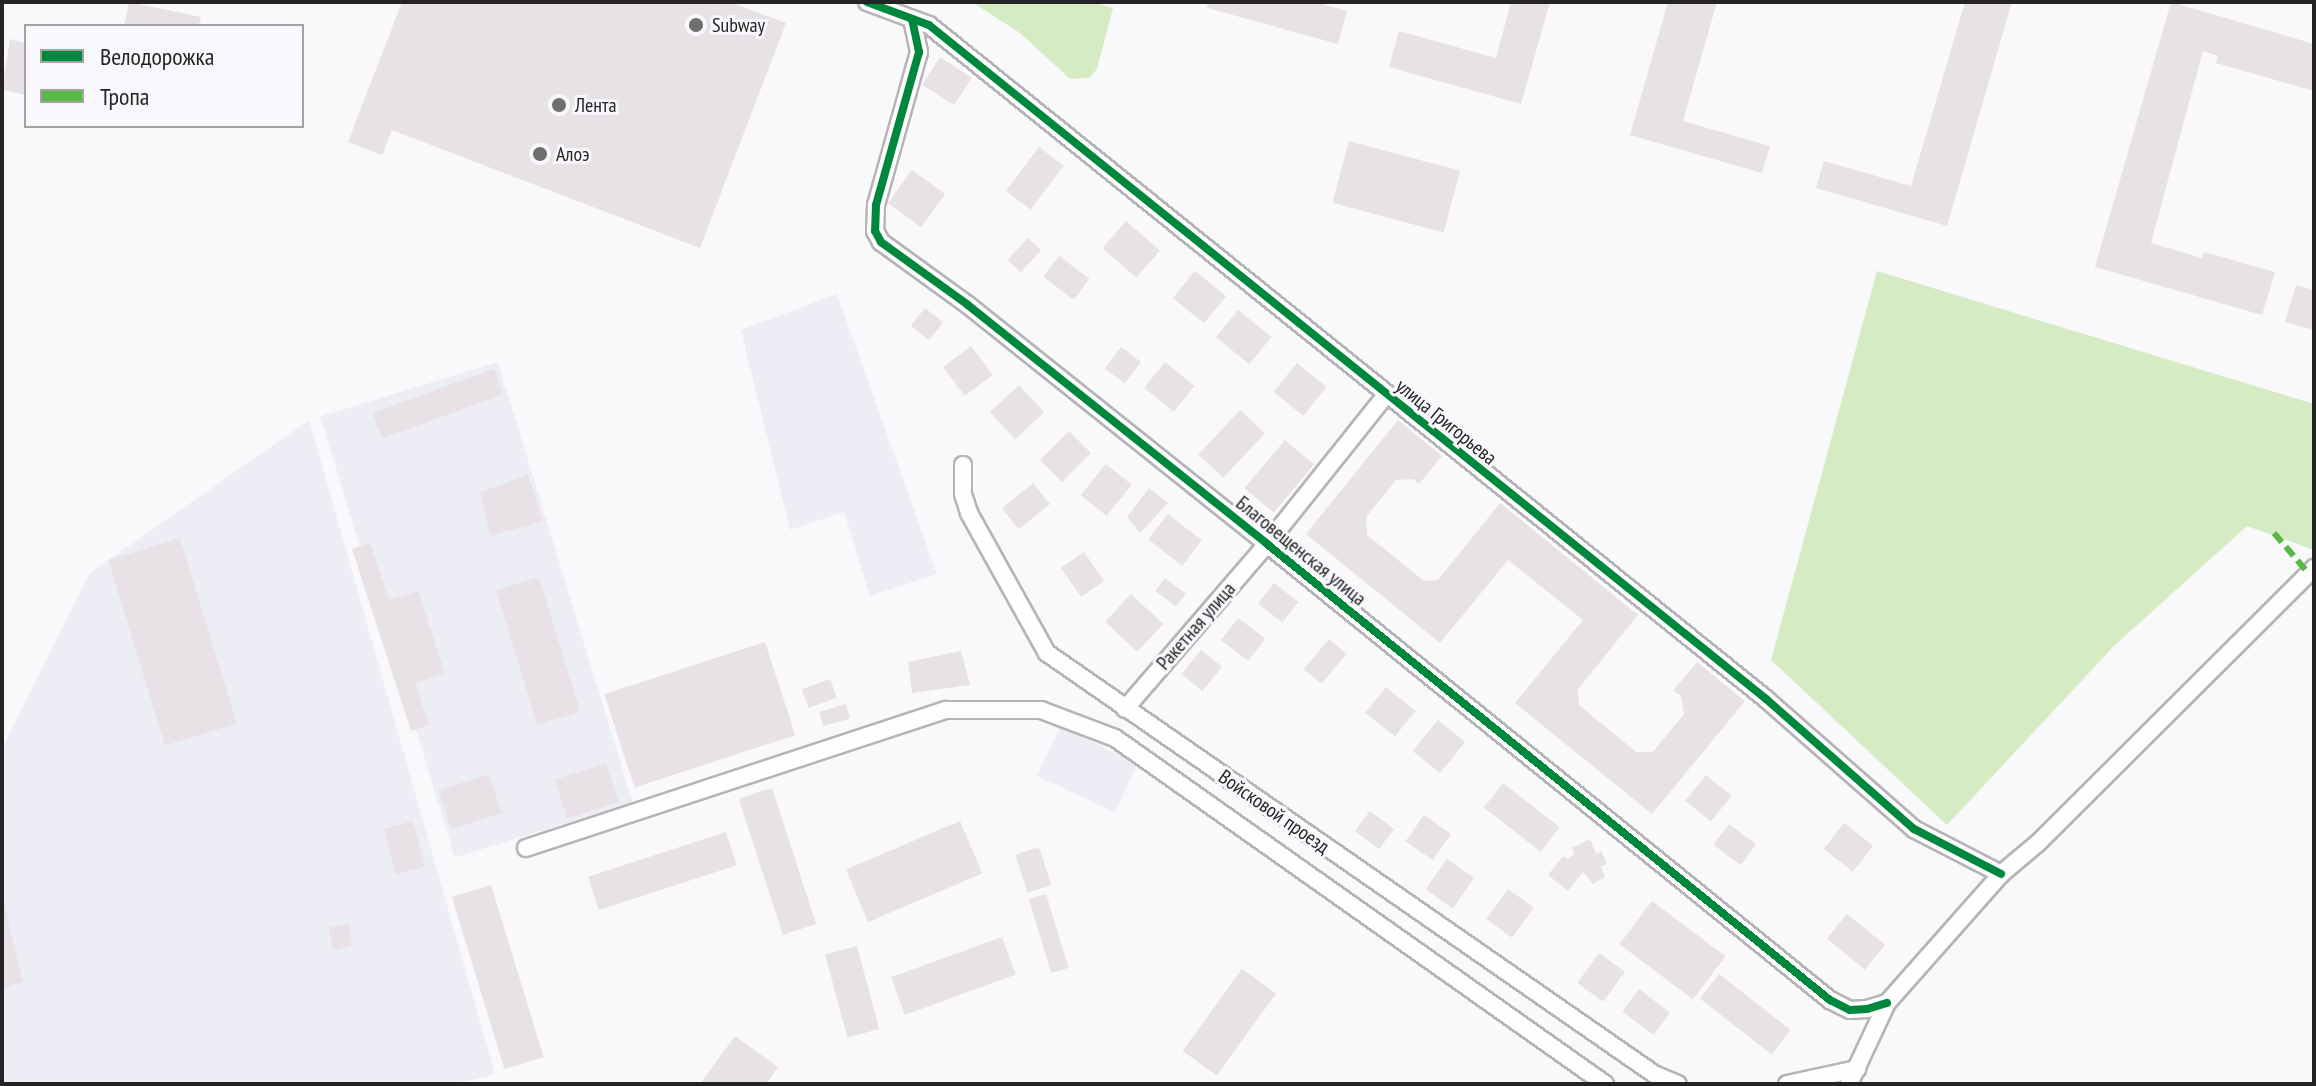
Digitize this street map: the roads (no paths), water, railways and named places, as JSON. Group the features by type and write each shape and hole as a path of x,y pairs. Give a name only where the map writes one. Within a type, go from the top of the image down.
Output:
{"street":[{"name":"улица Григорьева","path":"867,2 929,25 1766,699 1914,829 2001,874"},
{"name":"Благовещенская улица","path":"912,19 919,52 876,205 875,231 881,242 968,305 1830,1000 1850,1010 1887,1003"},
{"name":"Ракетная улица","path":"1125,709 1267,544 1386,395"},
{"name":"Войсковой проезд","path":"963,465 963,494 969,513 1041,644 1067,670 1654,1074 1678,1084"},
{"path":"1787,1084 1853,1076 1887,1003 2001,874 2038,843 2314,568"},
{"path":"526,848 946,710 1041,710 1115,738 1605,1084"}],"place":[{"name":"Subway","path":"696,25"},
{"name":"Лента","path":"559,105"},
{"name":"Алоэ","path":"540,154"}]}
